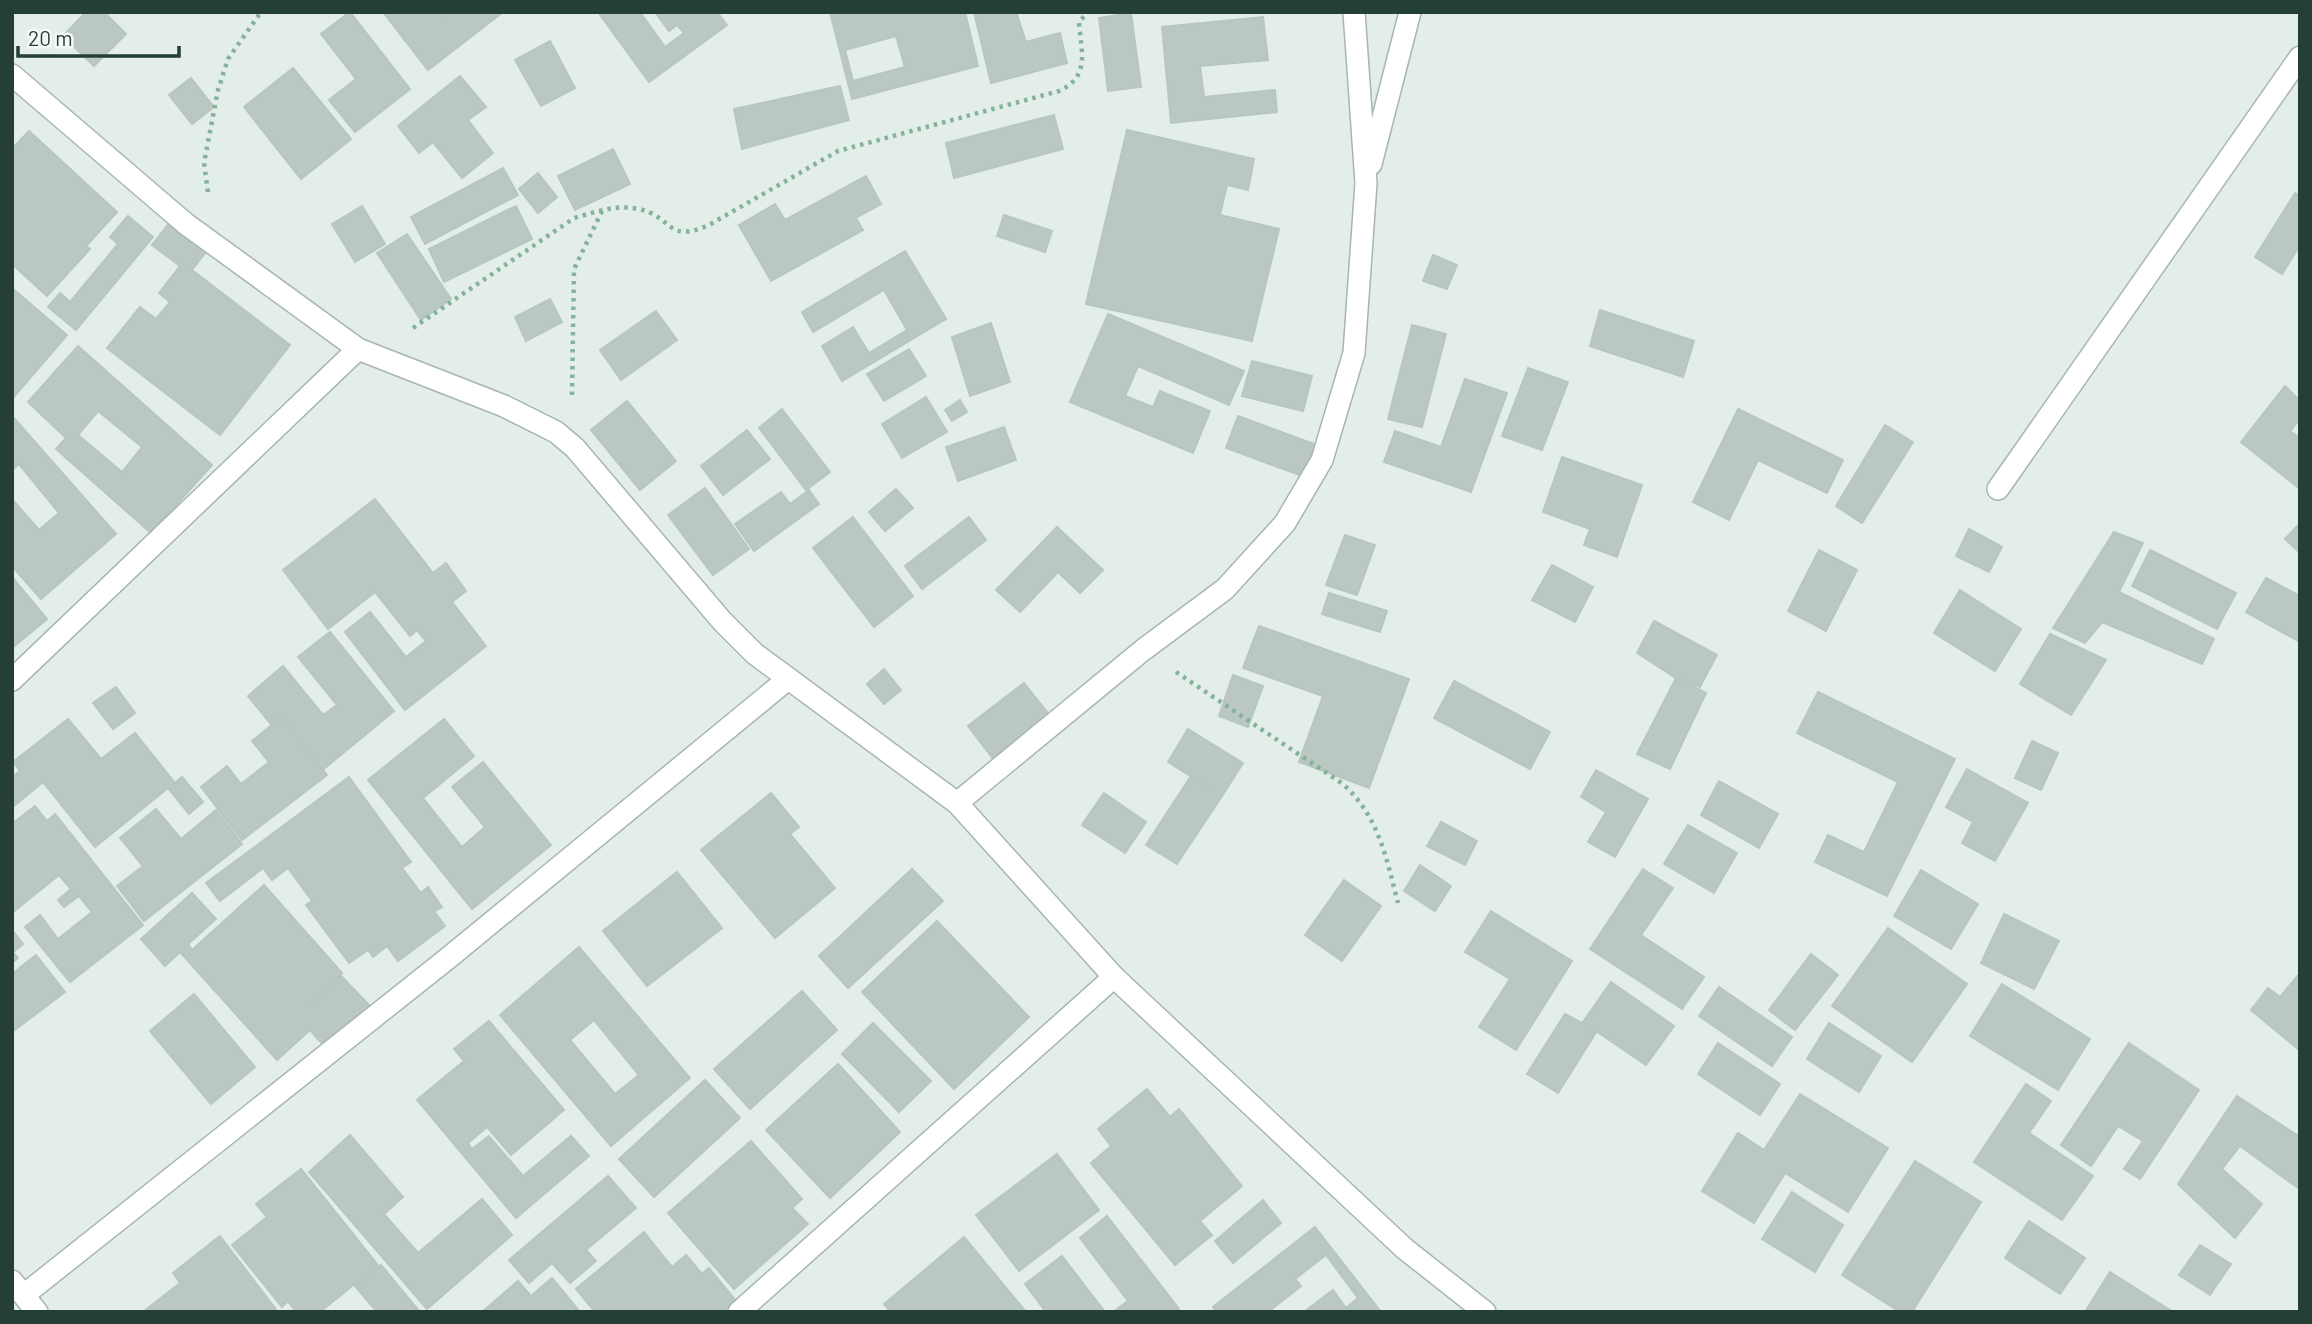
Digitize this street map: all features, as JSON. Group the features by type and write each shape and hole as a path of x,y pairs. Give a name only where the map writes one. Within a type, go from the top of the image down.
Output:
{"street":[{"path":"957,803 1143,650 1225,589 1285,523 1322,460 1354,353 1366,183 1354,12"},
{"path":"1366,183 1410,12"},
{"path":"1998,489 2300,57"},
{"path":"12,75 186,224 366,352 504,406 556,432 575,448 722,621 755,654 957,803 1114,977 1405,1249 1485,1312"},
{"path":"12,680 366,352"},
{"path":"24,1296 447,959 788,679"},
{"path":"739,1312 1114,977"}],"path":[{"path":"227,253 208,192 204,163 228,59 261,12"},
{"path":"366,352 574,218 603,209 640,209 678,233 687,233 709,225 838,151 1059,91 1076,80 1082,72 1079,22 1088,12"},
{"path":"575,448 570,361 571,292 581,250 603,209"},
{"path":"1143,650 1343,783 1358,797 1375,822 1382,840 1398,903"}],"building":[{"path":"86,12 104,12 126,34 94,66 63,36"},
{"path":"350,12 410,89 355,132 329,100 356,79 321,34"},
{"path":"383,12 441,12 444,16 449,12 503,12 428,70"},
{"path":"598,12 640,12 665,47 684,33 677,25 669,31 655,12 717,12 727,25 649,82"},
{"path":"830,12 965,12 978,66 852,99","holes":["896,36 905,67 853,81 845,50"]},
{"path":"974,12 1016,12 1026,42 1060,33 1067,63 991,83"},
{"path":"1131,13 1141,87 1108,91 1099,18"},
{"path":"1263,17 1268,60 1200,66 1204,97 1275,90 1277,112 1171,123 1162,27"},
{"path":"550,41 575,88 541,106 515,60"},
{"path":"293,68 351,139 301,179 244,107"},
{"path":"460,76 486,107 468,120 493,153 462,178 433,142 419,153 398,126"},
{"path":"191,78 214,107 192,124 169,95"},
{"path":"840,86 849,120 742,149 734,109"},
{"path":"1054,115 1063,149 954,178 946,143"},
{"path":"1127,130 1254,159 1248,190 1227,185 1220,215 1279,229 1252,341 1086,304"},
{"path":"29,131 117,212 86,246 90,249 47,296 12,264 12,149"},
{"path":"613,149 630,184 575,210 558,176"},
{"path":"503,168 518,195 425,244 411,217"},
{"path":"538,173 557,197 538,213 519,189"},
{"path":"866,176 881,204 856,218 863,230 771,281 739,225 775,204 785,220"},
{"path":"2295,193 2300,196 2300,245 2282,274 2255,257"},
{"path":"362,206 385,244 355,262 332,224"},
{"path":"516,206 532,239 444,282 429,249"},
{"path":"1004,215 1052,231 1045,252 997,236"},
{"path":"128,216 153,237 76,330 48,307 60,293 70,302 118,244 110,237"},
{"path":"171,221 208,249 192,270 290,345 220,435 107,348 140,307 156,319 170,302 159,293 180,266 152,245"},
{"path":"407,234 451,299 421,320 377,253"},
{"path":"905,251 946,319 842,381 822,346 853,327 869,353 907,330 884,290 813,332 802,312"},
{"path":"1433,255 1457,265 1447,289 1423,281"},
{"path":"12,288 67,335 12,399"},
{"path":"550,299 562,322 526,341 515,317"},
{"path":"1600,310 1694,341 1683,377 1590,346"},
{"path":"656,311 677,340 621,380 600,350"},
{"path":"1108,314 1244,371 1229,405 1138,366 1125,396 1153,407 1160,391 1210,411 1193,453 1070,402"},
{"path":"991,323 1010,382 970,396 952,337"},
{"path":"1412,325 1446,334 1422,427 1388,419"},
{"path":"78,346 212,465 151,533 56,449 66,438 28,402","holes":["98,411 142,447 122,472 78,435"]},
{"path":"909,349 926,376 884,401 867,374"},
{"path":"1252,361 1312,376 1303,411 1242,396"},
{"path":"1528,368 1568,382 1542,450 1502,436"},
{"path":"1465,379 1507,393 1471,492 1384,462 1395,431 1441,447"},
{"path":"2285,386 2300,401 2300,419 2290,431 2300,438 2300,489 2241,442"},
{"path":"926,397 947,432 902,458 882,424"},
{"path":"960,400 967,412 952,421 945,410"},
{"path":"627,401 676,461 640,490 591,430"},
{"path":"782,409 830,472 806,490 759,428"},
{"path":"1738,409 1843,460 1827,493 1758,460 1729,520 1693,502"},
{"path":"1238,416 1325,448 1313,480 1226,448"},
{"path":"13,417 116,534 41,599 12,566 12,499 39,530 59,513 19,464 12,470"},
{"path":"1885,425 1913,442 1862,523 1836,506"},
{"path":"1004,427 1016,460 958,481 946,447"},
{"path":"747,430 770,459 723,495 701,466"},
{"path":"1562,457 1642,485 1617,557 1584,545 1590,529 1543,512"},
{"path":"705,488 749,549 713,575 668,515"},
{"path":"896,489 913,508 885,531 869,512"},
{"path":"809,490 819,504 754,551 735,524 781,492 790,504"},
{"path":"375,499 433,573 446,563 466,591 452,602 486,646 405,710 345,632 370,612 406,657 426,641 417,630 410,636 375,592 328,629 283,570"},
{"path":"853,517 913,596 874,627 813,548"},
{"path":"969,517 986,540 922,589 905,566"},
{"path":"2300,523 2300,553 2285,539"},
{"path":"1057,527 1103,570 1080,593 1058,572 1020,612 996,590"},
{"path":"1969,529 2002,547 1989,572 1956,556"},
{"path":"2114,532 2143,543 2119,592 2214,639 2202,664 2102,622 2085,643 2053,628"},
{"path":"1345,535 1375,545 1357,595 1326,585"},
{"path":"1819,550 1857,570 1826,631 1788,611"},
{"path":"2150,550 2236,593 2217,629 2132,586"},
{"path":"1552,565 1593,587 1575,622 1532,600"},
{"path":"12,577 47,619 12,648"},
{"path":"2266,578 2300,596 2300,642 2246,612"},
{"path":"1960,590 2021,629 1995,671 1934,633"},
{"path":"1329,593 1387,611 1380,632 1322,614"},
{"path":"1654,621 1717,655 1700,687 1676,678 1637,653"},
{"path":"1259,626 1409,679 1369,788 1299,762 1323,696 1243,668"},
{"path":"330,632 394,711 314,777 248,696 283,666 323,715 337,705 298,657"},
{"path":"2050,634 2106,660 2071,715 2020,684"},
{"path":"884,669 901,690 884,704 867,684"},
{"path":"1233,675 1263,686 1248,727 1219,716"},
{"path":"1676,678 1706,693 1670,769 1637,754"},
{"path":"1454,681 1550,732 1530,769 1434,718"},
{"path":"1024,683 1051,717 994,760 968,726"},
{"path":"116,687 135,713 113,729 93,703"},
{"path":"1818,692 1955,759 1887,896 1815,862 1828,835 1864,852 1898,782 1797,733"},
{"path":"282,717 327,775 242,840 201,787 227,766 241,784 269,762 252,741"},
{"path":"68,719 101,759 135,733 175,783 182,777 203,802 189,814 168,788 95,847 43,782 14,806 12,777 20,771 13,762"},
{"path":"444,719 474,756 423,798 462,847 485,827 452,787 483,762 551,845 472,909 368,780"},
{"path":"1188,729 1243,763 1222,796 1168,762"},
{"path":"2032,741 2058,753 2041,790 2015,778"},
{"path":"1967,769 2028,803 1995,861 1962,843 1973,822 1946,807"},
{"path":"1596,770 1648,799 1615,857 1588,842 1606,812 1581,797"},
{"path":"1191,776 1222,796 1177,864 1146,845"},
{"path":"349,777 411,862 402,868 421,893 428,887 442,907 434,911 445,926 398,961 387,946 373,957 368,950 349,963 306,905 312,901 288,868 272,880 263,868 220,901 206,883"},
{"path":"1719,781 1778,814 1759,848 1701,815"},
{"path":"771,793 799,827 790,834 835,888 775,938 701,850"},
{"path":"1104,793 1146,822 1125,853 1082,825"},
{"path":"35,806 47,821 55,814 143,925 70,982 25,927 40,915 58,939 92,912 79,896 64,907 58,900 71,889 59,875 12,913 12,824"},
{"path":"156,809 181,839 216,810 242,844 144,921 117,886 143,866 120,838"},
{"path":"1441,822 1477,841 1465,865 1427,846"},
{"path":"1688,825 1737,853 1714,893 1664,864"},
{"path":"1420,865 1451,886 1435,911 1404,891"},
{"path":"912,869 943,901 848,988 819,956"},
{"path":"1643,869 1673,888 1641,935 1704,977 1682,1009 1590,949"},
{"path":"1921,870 1978,904 1951,949 1894,916"},
{"path":"677,872 722,928 647,986 603,931"},
{"path":"1344,880 1381,906 1342,961 1305,935"},
{"path":"264,885 342,973 307,1007 341,976 371,1007 326,1048 310,1030 277,1060 180,952 165,966 141,939 192,893 216,919 188,944 192,950"},
{"path":"1491,911 1572,961 1516,1050 1479,1027 1510,979 1465,952"},
{"path":"2004,914 2059,941 2034,989 1981,963"},
{"path":"937,921 1029,1017 954,1089 862,992"},
{"path":"1888,928 1967,984 1912,1062 1832,1006"},
{"path":"13,931 23,944 13,952 18,958 12,963"},
{"path":"579,947 690,1078 611,1146 500,1015","holes":["594,1020 639,1075 615,1094 570,1040"]},
{"path":"1811,954 1838,975 1795,1030 1769,1010"},
{"path":"36,955 65,992 12,1032 12,974"},
{"path":"2300,973 2298,1049 2251,1010 2268,988 2280,997"},
{"path":"1611,982 1674,1026 1646,1065 1583,1022"},
{"path":"2002,984 2090,1039 2058,1090 1970,1036"},
{"path":"1719,987 1792,1037 1772,1066 1699,1016"},
{"path":"802,991 837,1030 750,1109 714,1069"},
{"path":"194,994 255,1067 211,1104 150,1031"},
{"path":"1565,1014 1597,1031 1558,1093 1527,1074"},
{"path":"489,1021 564,1110 511,1155 487,1127 468,1143 472,1149 489,1136 523,1176 571,1136 589,1156 516,1218 417,1100 464,1061 454,1049"},
{"path":"873,1023 931,1081 899,1112 842,1054"},
{"path":"1829,1023 1881,1056 1859,1092 1807,1059"},
{"path":"1718,1043 1780,1084 1760,1115 1698,1074"},
{"path":"2129,1043 2199,1090 2140,1179 2124,1169 2143,1141 2118,1126 2091,1166 2061,1145"},
{"path":"838,1064 900,1132 830,1198 766,1130"},
{"path":"705,1080 740,1118 654,1197 619,1159"},
{"path":"2026,1084 2051,1101 2029,1133 2093,1176 2062,1220 1974,1162"},
{"path":"1147,1089 1170,1117 1179,1109 1242,1186 1200,1221 1212,1235 1175,1265 1091,1163 1111,1146 1098,1129"},
{"path":"1800,1094 1888,1148 1848,1212 1785,1173 1754,1223 1702,1191 1738,1133 1764,1150"},
{"path":"2237,1096 2300,1137 2300,1186 2298,1188 2240,1146 2222,1169 2262,1204 2235,1238 2178,1184"},
{"path":"350,1135 403,1197 384,1214 418,1253 482,1199 512,1235 427,1309 309,1172"},
{"path":"751,1141 802,1199 792,1208 808,1224 734,1289 668,1213"},
{"path":"1057,1154 1099,1210 1019,1271 976,1215"},
{"path":"1915,1161 1981,1202 1912,1312 1900,1312 1842,1275"},
{"path":"301,1169 378,1265 320,1312 296,1312 288,1301 282,1307 232,1245 267,1217 256,1204"},
{"path":"608,1176 636,1208 586,1250 596,1261 570,1283 552,1263 529,1283 509,1260"},
{"path":"1792,1192 1843,1225 1815,1272 1762,1239"},
{"path":"1263,1200 1281,1223 1233,1263 1215,1241"},
{"path":"1107,1216 1179,1309 1176,1312 1113,1312 1128,1301 1080,1238"},
{"path":"2029,1221 2085,1258 2060,1294 2005,1258"},
{"path":"1315,1227 1381,1312 1304,1312 1333,1290 1346,1308 1358,1298 1326,1255 1295,1279 1301,1286 1268,1312 1216,1312 1213,1307"},
{"path":"644,1232 672,1267 686,1255 702,1274 709,1268 745,1312 595,1312 576,1289"},
{"path":"220,1236 278,1312 143,1312 180,1283 173,1273"},
{"path":"964,1237 1026,1312 891,1312 884,1304"},
{"path":"2200,1245 2231,1264 2210,1295 2179,1275"},
{"path":"1062,1256 1105,1312 1046,1312 1025,1284"},
{"path":"381,1265 420,1312 377,1312 355,1286"},
{"path":"2110,1272 2173,1312 2085,1312"},
{"path":"552,1278 580,1312 482,1312 518,1281 531,1296"}]}
